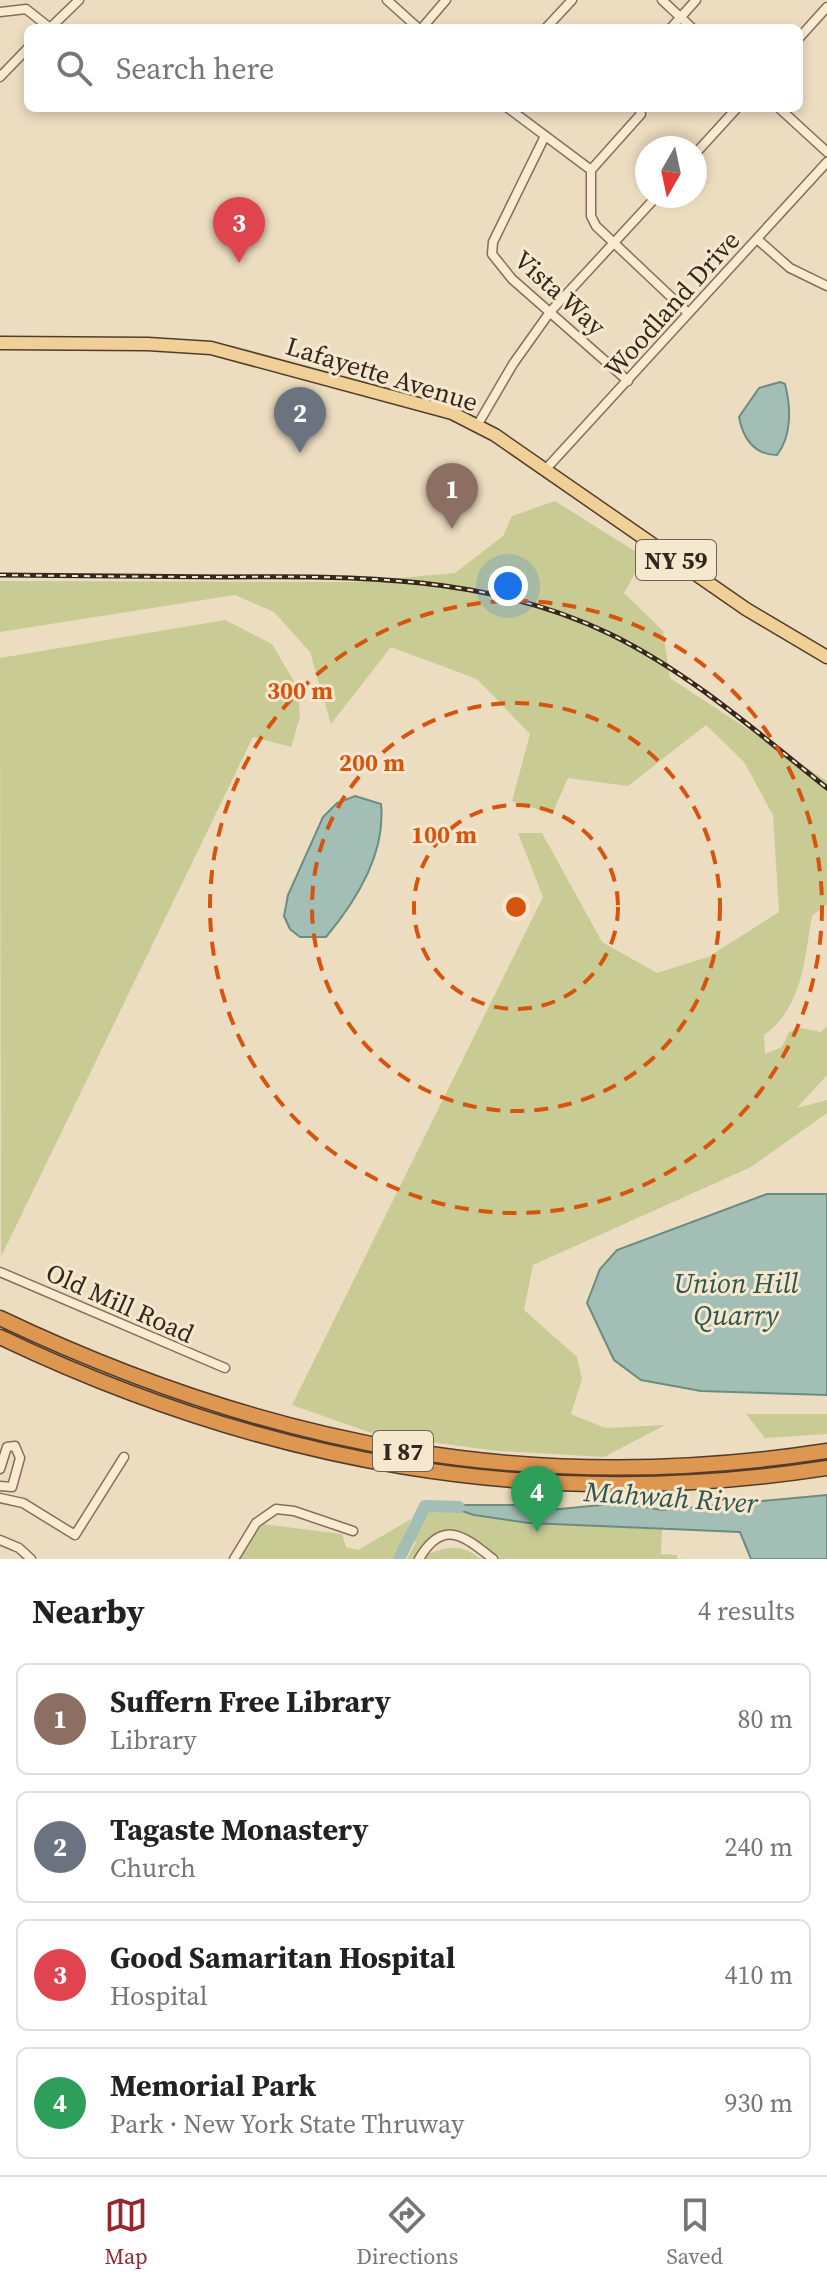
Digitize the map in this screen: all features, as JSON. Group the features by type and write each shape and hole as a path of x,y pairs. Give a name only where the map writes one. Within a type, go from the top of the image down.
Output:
{"highway":[{"name":"I 87","path":"0,1318 109,1368 189,1397 317,1435 390,1449 500,1463 611,1468 722,1464 827,1451"},
{"name":"I 87","path":"0,1337 102,1384 207,1422 314,1452 424,1472 535,1483 648,1485 760,1478 827,1468"}],"main road":[{"name":"Lafayette Avenue","path":"0,343 148,344 211,348 427,405 478,424 746,609 827,657"}],"street":[{"path":"54,24 79,0"},
{"path":"387,0 415,24"},
{"path":"424,24 446,0"},
{"path":"552,24 572,0"},
{"path":"662,0 688,24"},
{"path":"675,24 696,0"},
{"path":"803,34 827,7"},
{"path":"0,12 26,9 45,24"},
{"path":"0,77 24,52"},
{"path":"513,112 591,170"},
{"path":"640,112 591,170 591,216 614,243 687,312"},
{"path":"707,141 733,112"},
{"path":"783,112 827,152"},
{"name":"Vista Way","path":"544,138 493,242 492,254 497,264 628,381"},
{"name":"Woodland Drive","path":"545,470 827,162"},
{"path":"478,424 513,364 550,312 646,208"},
{"path":"757,239 790,268 827,286"},
{"name":"Old Mill Road","path":"0,1272 225,1368"},
{"path":"0,1469 7,1447 15,1446 20,1458 12,1487 0,1486"},
{"path":"0,1498 23,1503 75,1535 124,1457"},
{"path":"234,1559 256,1523 276,1509 294,1511 353,1531"},
{"path":"419,1559 433,1540 455,1534 467,1538 493,1559"},
{"path":"0,1540 19,1548 31,1559"}],"green space":[{"path":"555,501 644,557 624,593 663,631 670,678 827,781 827,904 812,916 804,966 794,997 777,1024 764,1035 765,1054 782,1047 789,1032 801,1028 821,1032 827,1026 827,1075 797,1108 827,1100 827,1113 751,1167 533,1265 524,1310 577,1357 582,1379 571,1414 605,1428 665,1425 604,1457 498,1451 377,1435 292,1405 543,897 518,833 542,833 602,942 657,973 708,957 779,912 773,815 744,762 706,725 628,786 568,778 552,814 512,801 530,734 477,679 391,647 331,724 310,652 274,612 235,595 0,632 0,581 353,582 455,573 503,536 512,516"},
{"path":"225,620 272,644 298,688 300,717 291,747 253,737 1,1257 0,658"},
{"path":"746,1414 827,1414 827,1434 765,1438"},
{"path":"444,1505 498,1518 662,1530 661,1554 677,1555 677,1559 493,1559 467,1538 442,1535 424,1551 428,1554 449,1548 462,1549 481,1559 407,1559 416,1542 410,1535 425,1506"},
{"path":"411,1519 395,1559 239,1559 262,1524 342,1534 346,1547 358,1550"}],"water":[{"path":"780,382 785,384 789,412 788,430 777,455 762,452 751,444 739,417 759,388"},
{"path":"355,796 381,804 379,840 374,858 358,892 326,937 300,937 290,929 284,916 288,895 323,817 337,803"},
{"name":"Union Hill Quarry","path":"767,1194 827,1194 827,1395 701,1391 641,1380 614,1360 587,1303 600,1269 617,1250"},
{"path":"827,1495 827,1559 751,1559 740,1532 529,1523 474,1515 444,1505 514,1505 539,1511 622,1503 662,1510"}],"waterway":[{"name":"Mahwah River","path":"399,1559 425,1506 459,1507"}],"railway":[{"path":"0,575 372,579 421,583 517,600 610,634 668,667 723,705 827,788"}],"place":[{"name":"Good Samaritan Hospital","path":"239,263"},
{"name":"Tagaste Monastery","path":"300,453"},
{"name":"Suffern Free Library","path":"452,529"},
{"name":"Memorial Park","path":"537,1532"}]}
